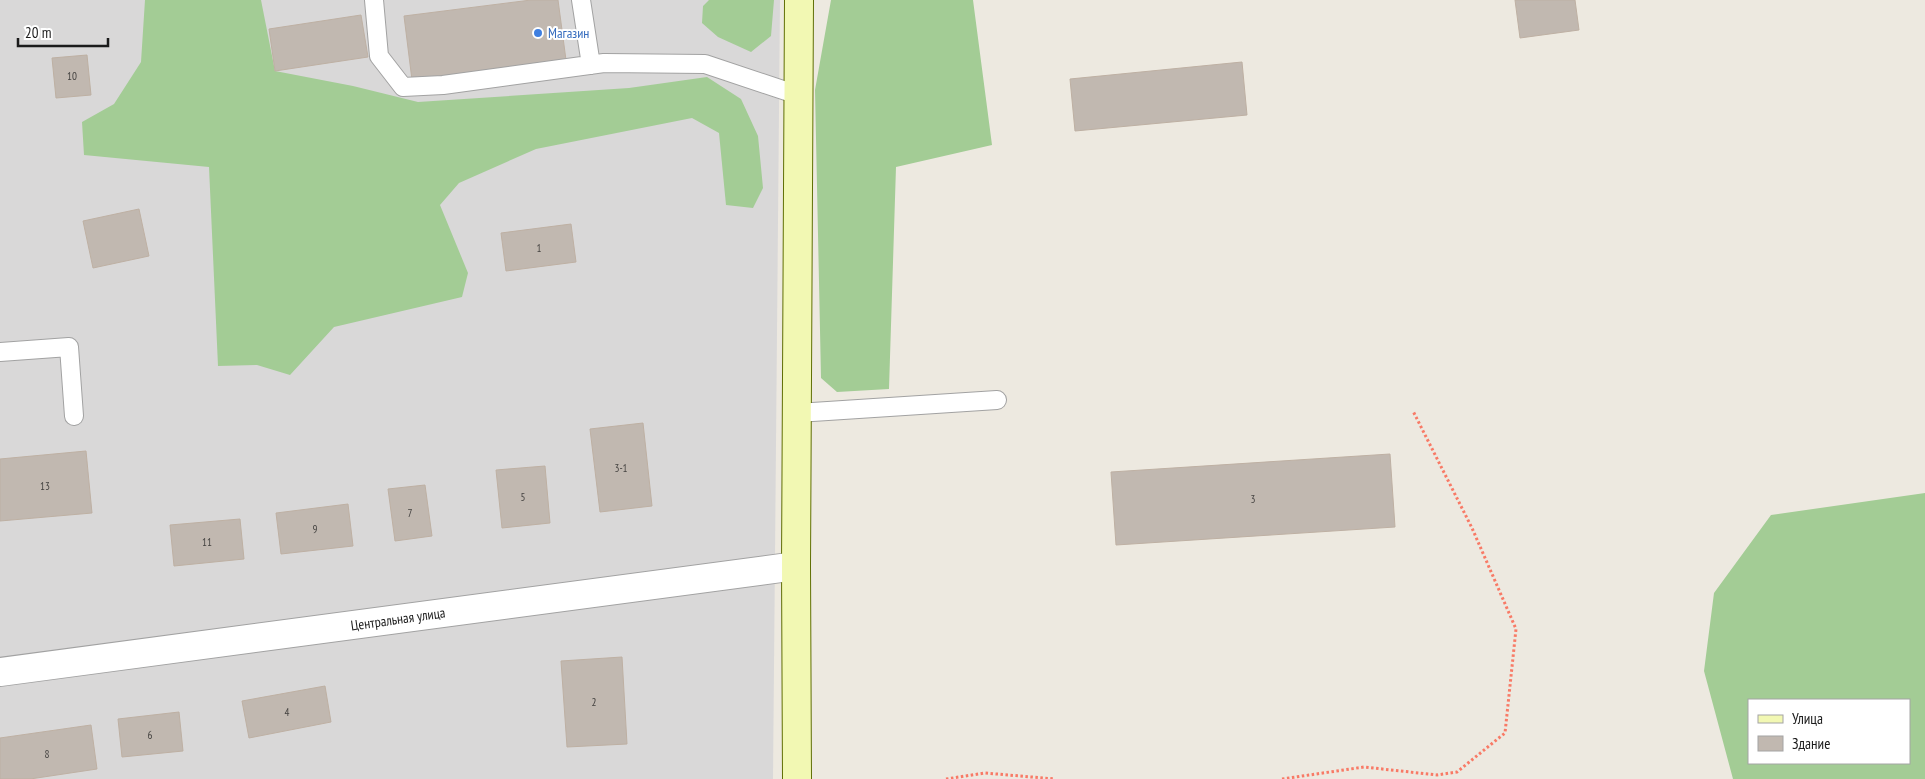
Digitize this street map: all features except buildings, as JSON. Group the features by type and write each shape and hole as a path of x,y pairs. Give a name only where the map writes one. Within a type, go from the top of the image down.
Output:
{"street":[{"path":"797,779 796,566 799,0"},
{"name":"Центральная улица","path":"0,672 796,566"}],"lane":[{"path":"374,0 379,56 404,86 443,85 604,63 705,64 798,95"},
{"path":"581,0 591,64"},
{"path":"0,352 70,347 74,416"},
{"path":"797,413 998,400"}],"path":[{"path":"1282,779 1364,767 1437,775 1457,772 1505,733 1516,629 1472,528 1413,411"},
{"path":"946,779 985,773 1055,779"}],"shaded area":[{"path":"0,0 780,0 773,779 0,779"}],"green space":[{"path":"145,0 261,0 275,71 353,86 418,102 629,88 707,77 741,99 758,136 763,188 753,208 726,205 719,133 692,118 536,149 459,183 440,205 468,273 462,297 334,327 290,375 257,365 218,366 209,167 84,155 82,122 114,104 141,62"},
{"path":"709,0 774,0 771,36 751,52 718,37 702,23 703,6"},
{"path":"831,0 973,0 992,145 896,167 889,389 837,392 821,378 815,90"},
{"path":"1925,493 1925,779 1733,779 1704,671 1714,593 1771,515"}],"place":[{"name":"Магазин","path":"538,33"}]}
